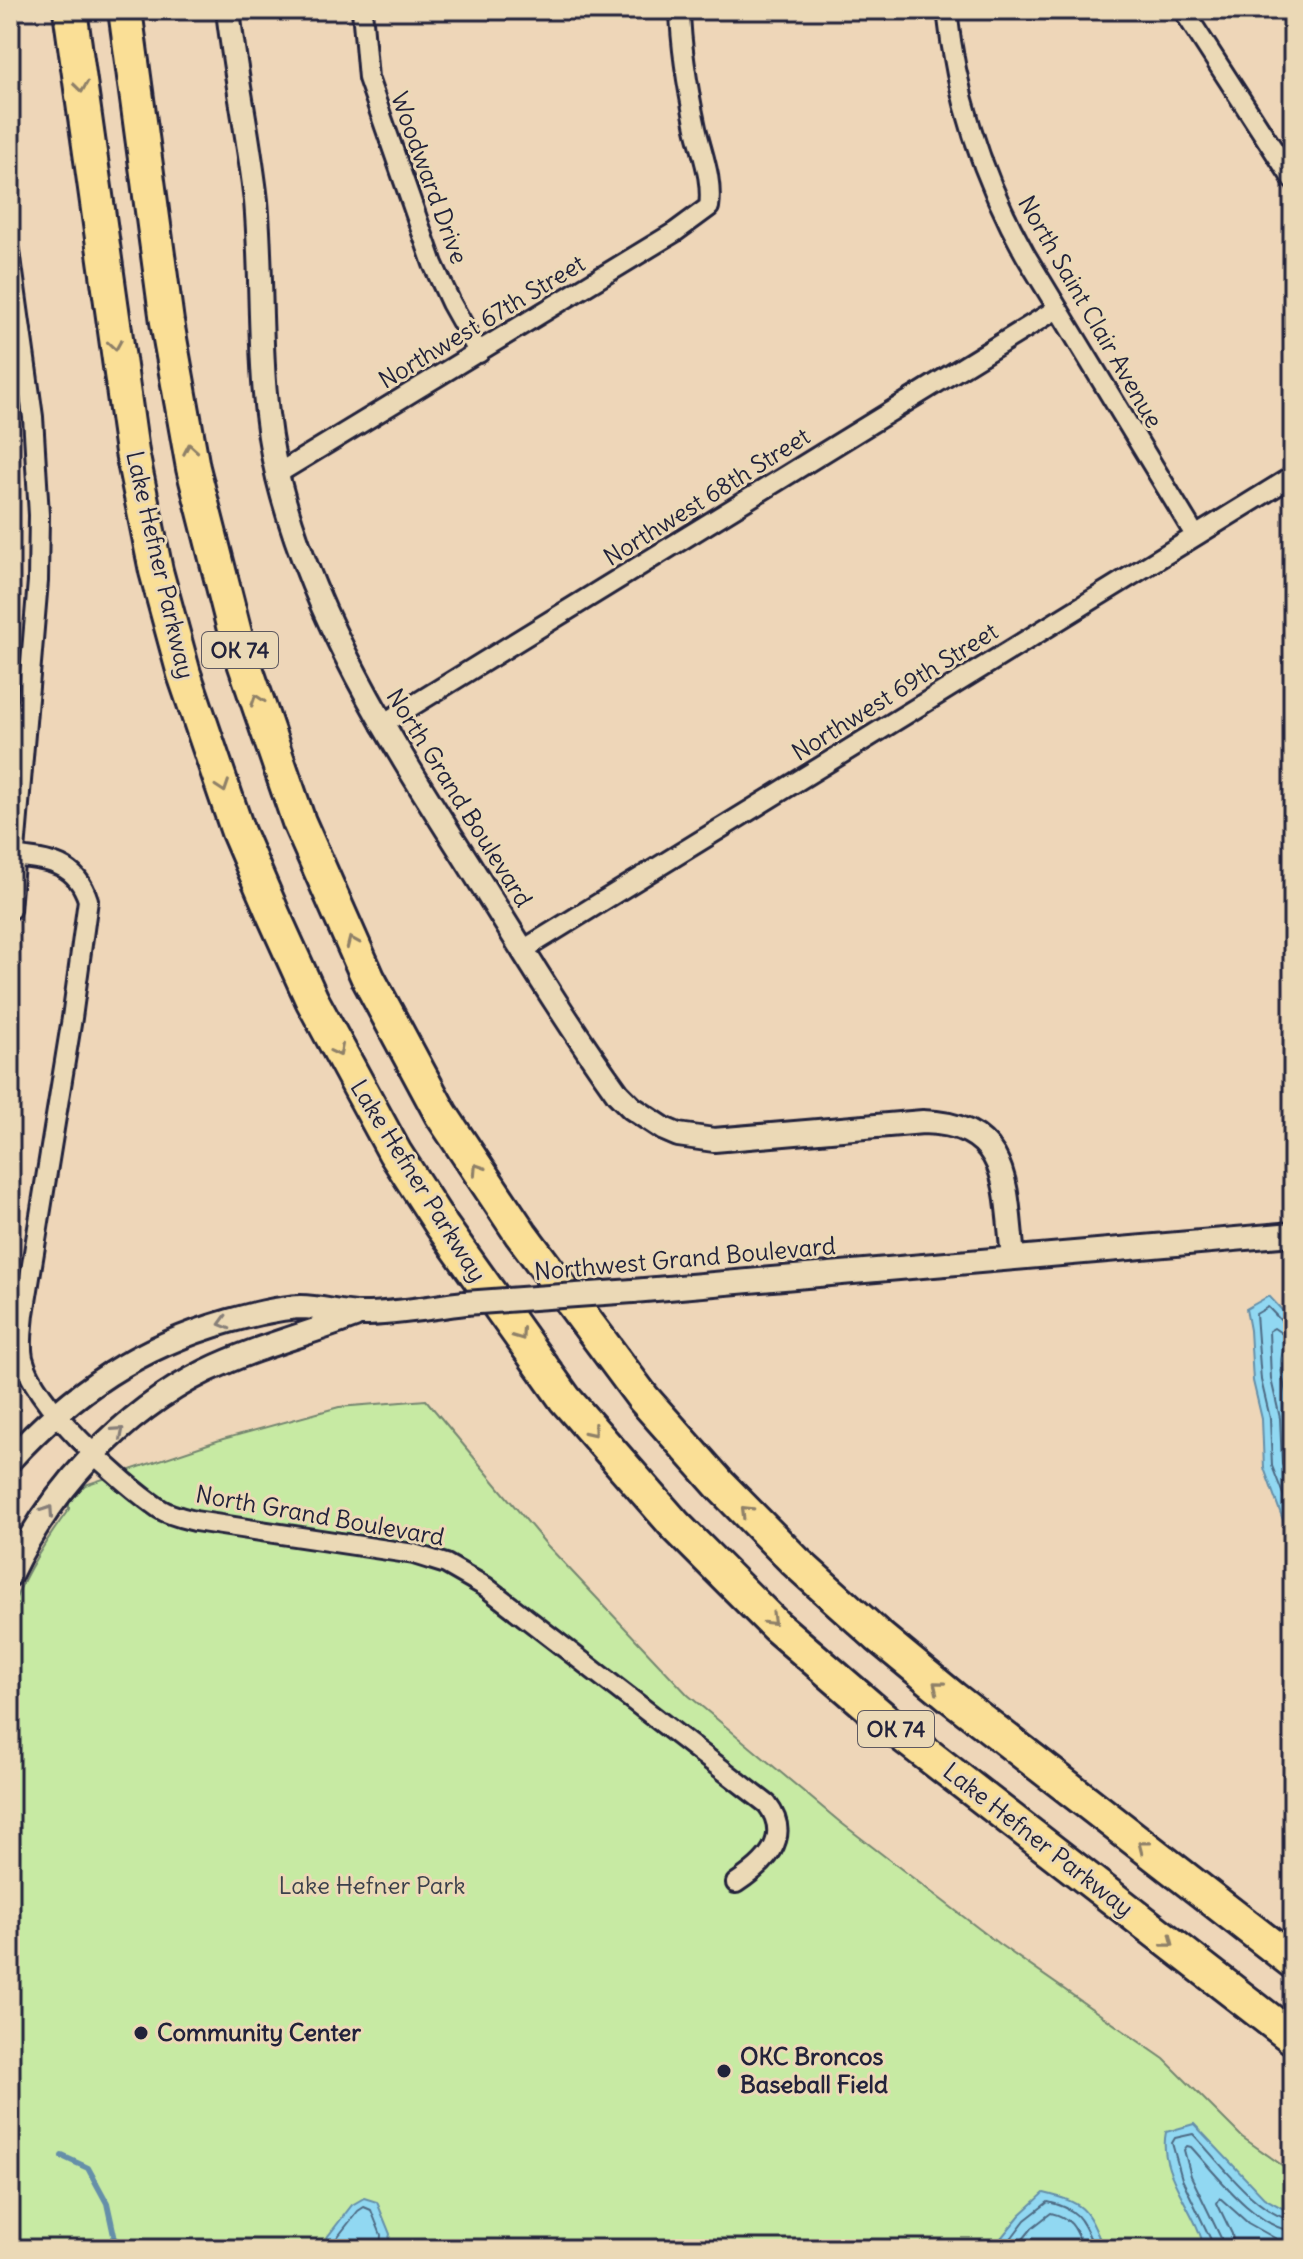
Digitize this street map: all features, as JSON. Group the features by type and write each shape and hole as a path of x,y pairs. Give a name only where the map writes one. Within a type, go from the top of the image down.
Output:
{"highway":[{"name":"Lake Hefner Parkway","path":"70,10 132,452 156,571 184,674 238,832 274,916 312,1000 395,1153 442,1226 565,1399 675,1525 776,1626 906,1738 1293,2038"},
{"name":"OK 74","path":"125,10 167,322 193,468 238,645 299,822 368,978 441,1114 521,1234 643,1398 721,1486 795,1561 931,1680 1293,1962"}],"street":[{"name":"North Grand Boulevard","path":"228,10 255,199 265,396 277,474 308,570 334,632 381,725 523,950 618,1094 632,1108 678,1135 714,1140 923,1122 956,1125 983,1140 1001,1168 1013,1257"},
{"name":"Woodward Drive","path":"362,10 368,78 433,264 479,353"},
{"name":"Northwest 67th Street","path":"277,474 479,353 684,226 709,207 709,177 694,120 680,10"},
{"name":"North Saint Clair Avenue","path":"947,10 959,89 1000,209 1057,309 1195,535"},
{"path":"1183,10 1293,180"},
{"path":"10,251 33,417 39,515 38,581 10,910"},
{"name":"Northwest 68th Street","path":"381,725 1057,309"},
{"name":"Northwest 69th Street","path":"523,950 1293,476"},
{"name":"North Grand Boulevard","path":"13,856 69,869 84,887 88,900 21,1343 28,1372 57,1414 116,1475 162,1511 195,1521 414,1554 465,1573 767,1804 776,1824 775,1843 764,1863 736,1883"},
{"name":"Northwest Grand Boulevard","path":"10,1460 57,1414 112,1371 151,1350 208,1327 250,1315 301,1307 361,1314 1293,1234"},
{"name":"Northwest Grand Boulevard","path":"10,1575 23,1548 59,1495 94,1454 157,1400 204,1372 266,1346 361,1314"}],"green space":[{"name":"Lake Hefner Park","path":"426,1400 546,1544 688,1695 840,1822 999,1944 1164,2059 1242,2137 1293,2173 1293,2249 10,2249 10,1614 21,1586 43,1546 69,1509 69,1501 85,1485 223,1439 339,1407"}],"water":[{"path":"1269,1296 1293,1322 1293,1547 1264,1468 1262,1419 1253,1381 1246,1309"},
{"path":"1194,2124 1264,2198 1293,2214 1293,2249 1204,2249 1194,2220 1172,2177 1165,2147 1166,2132"},
{"path":"1044,2193 1069,2200 1084,2210 1104,2249 992,2249 1020,2215"},
{"path":"364,2198 377,2202 390,2234 387,2249 318,2249 352,2205"}],"waterway":[{"path":"62,2156 88,2168 107,2203 117,2249"}],"place":[{"name":"Community Center","path":"141,2033"},
{"name":"OKC Broncos Baseball Field","path":"724,2071"}]}
